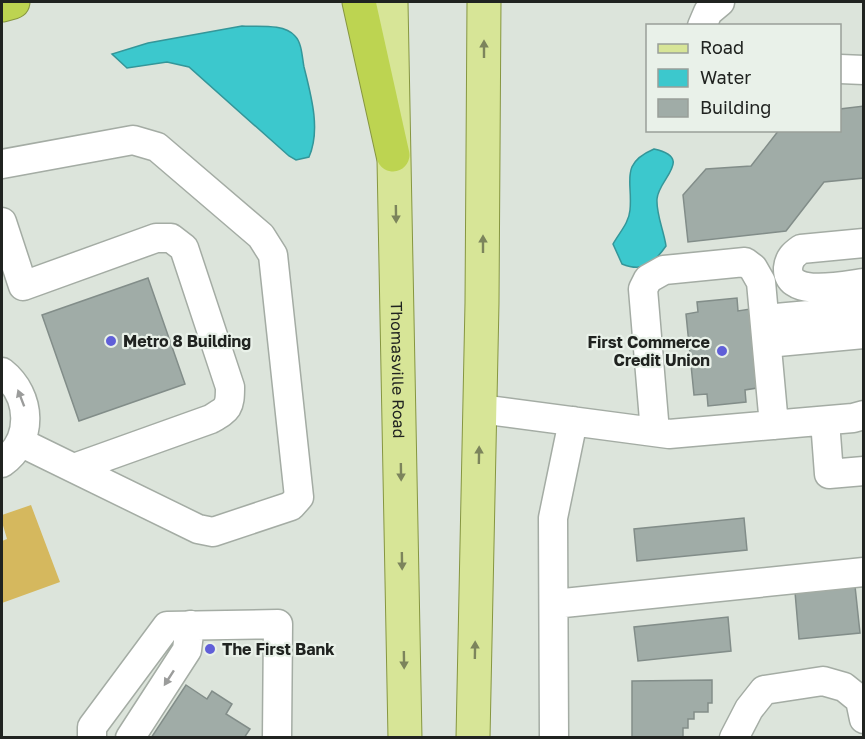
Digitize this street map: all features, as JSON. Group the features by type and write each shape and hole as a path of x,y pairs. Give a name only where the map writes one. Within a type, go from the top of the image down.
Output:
{"highway":[{"path":"2,5 13,2"},
{"path":"359,2 393,155"}],"main road":[{"name":"Thomasville Road","path":"391,2 405,738"},
{"path":"473,738 480,409 484,2"}],"street":[{"path":"703,24 708,12 720,2"},
{"path":"841,69 864,70"},
{"path":"2,164 133,140 157,147 261,236 273,255 299,497 291,506 213,532 198,529 21,442"},
{"path":"2,222 23,286 156,238 171,238 184,248 230,387 230,402 227,409 211,419 74,468"},
{"path":"864,243 801,249 793,255 788,271 792,280 812,289 864,283"},
{"path":"655,432 643,290 648,279 664,270 746,262 753,268 761,282 774,425"},
{"path":"766,337 864,310"},
{"path":"766,337 864,321"},
{"path":"766,337 864,334"},
{"path":"766,337 864,344"},
{"path":"2,372 11,380 23,399 26,420 21,442 2,463"},
{"path":"480,409 669,434 825,421 864,415"},
{"path":"554,738 553,518 573,421"},
{"path":"825,421 829,474 864,471"},
{"path":"554,604 864,572"},
{"path":"92,738 92,727 167,626 278,624 277,738"},
{"path":"130,738 187,650 190,625"},
{"path":"734,738 749,709 764,690 823,681 844,687 860,700 864,719"}],"shaded area":[{"path":"31,505 60,582 2,603 2,541 7,539 2,515"}],"water":[{"path":"242,26 277,27 290,32 299,42 314,112 313,147 309,157 296,160 289,156 189,67 167,62 127,68 112,54 148,43"},
{"path":"654,149 666,153 672,158 673,164 657,199 666,246 648,265 630,267 622,264 613,244 629,215 632,167 643,155"}],"building":[{"path":"864,106 864,178 824,182 786,231 688,242 683,195 706,169 751,166 777,132 841,132 841,109"},
{"name":"Metro 8 Building","path":"148,278 185,384 79,421 42,315"},
{"name":"First Commerce Credit Union","path":"737,298 738,311 750,309 757,388 745,390 746,402 708,406 707,394 694,395 686,314 698,312 697,302"},
{"path":"744,518 747,550 637,561 634,529"},
{"path":"855,586 860,633 799,639 795,592"},
{"path":"728,617 731,651 638,661 634,627"},
{"path":"712,680 712,703 708,703 708,712 694,712 694,719 688,719 688,728 683,728 683,738 632,738 632,681"},
{"path":"186,685 207,699 212,691 232,704 226,714 250,729 244,738 151,738"}],"place":[{"name":"Metro 8 Building","path":"111,341"},
{"name":"First Commerce Credit Union","path":"722,351"},
{"name":"The First Bank","path":"210,649"}]}
